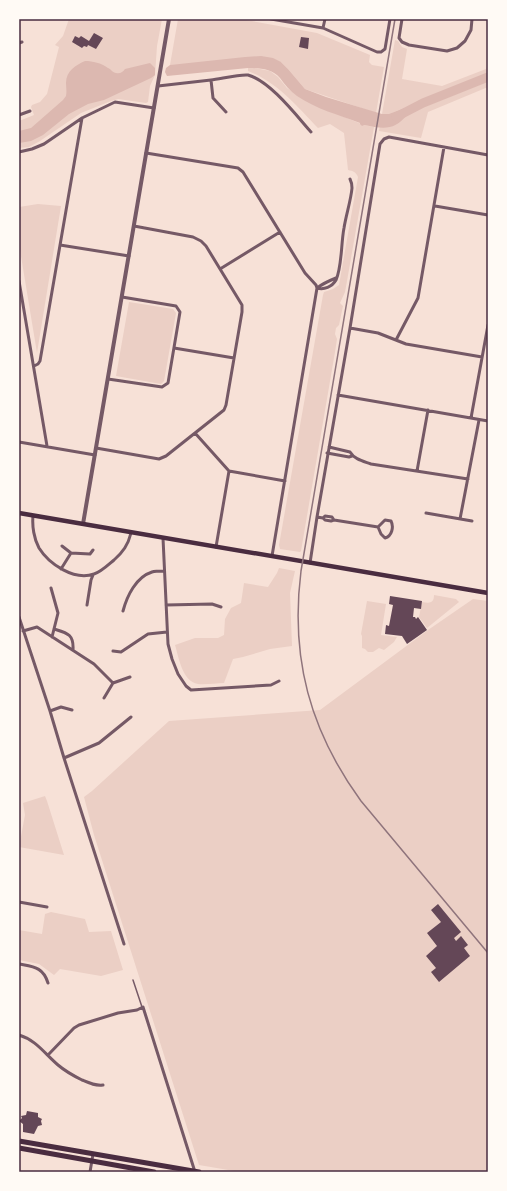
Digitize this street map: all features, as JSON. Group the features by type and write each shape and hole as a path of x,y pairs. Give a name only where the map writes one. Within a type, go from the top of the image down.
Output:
{"main road":[{"path":"19,513 488,594"},
{"path":"19,1141 196,1172"},
{"path":"19,1148 154,1172"}],"street":[{"path":"83,524 169,19"},
{"path":"271,19 323,28 377,52 385,50 390,19"},
{"path":"323,28 325,19"},
{"path":"402,19 399,38 403,43 447,51 457,48 465,41 471,30 472,19"},
{"path":"158,86 247,75 258,80 285,102 311,132"},
{"path":"211,80 213,98 226,112"},
{"path":"19,152 44,144 82,118 115,102 154,108"},
{"path":"19,114 30,111"},
{"path":"34,366 40,361 82,118"},
{"path":"310,563 316,517 350,328 380,144 384,139 389,137 488,155"},
{"path":"396,340 418,298 444,147"},
{"path":"146,153 238,168 243,172 305,274 317,288 272,556"},
{"path":"317,288 326,288 336,281 352,188 350,179"},
{"path":"435,206 488,215"},
{"path":"96,448 159,459 166,456 224,410 242,312 242,305 201,241 193,237 134,226"},
{"path":"220,269 280,232"},
{"path":"60,245 129,256"},
{"path":"19,281 47,446"},
{"path":"108,379 162,387 168,383 174,348 180,312 176,306 122,297"},
{"path":"471,418 488,325"},
{"path":"350,328 378,333 406,344 482,357"},
{"path":"174,348 234,358"},
{"path":"338,394 488,421"},
{"path":"417,471 428,410"},
{"path":"460,519 479,420"},
{"path":"195,433 229,471 285,481"},
{"path":"19,442 95,455"},
{"path":"329,447 350,452 352,456"},
{"path":"328,453 352,456 371,464 468,479"},
{"path":"216,547 229,471"},
{"path":"426,513 472,521"},
{"path":"33,516 33,528 40,549 60,569 77,575 93,575 103,570 122,552 128,543 131,532"},
{"path":"316,517 331,521 334,520 378,527"},
{"path":"388,520 391,521 393,526 390,535 385,538 381,534 378,527 383,521 388,520"},
{"path":"163,538 167,632 170,651 178,674 186,686 192,690 271,685 279,681"},
{"path":"62,546 71,553 90,554 93,550"},
{"path":"60,569 71,553"},
{"path":"123,611 131,590 145,575 152,572 164,571"},
{"path":"86,605 93,575"},
{"path":"51,588 58,614 52,637"},
{"path":"166,605 212,604 221,607"},
{"path":"19,617 124,944"},
{"path":"23,631 37,627 94,664 113,683"},
{"path":"54,629 69,634 74,642 73,650"},
{"path":"113,651 121,652 148,634 167,632"},
{"path":"104,698 113,683 130,677"},
{"path":"50,711 61,707 72,710"},
{"path":"64,758 99,743 131,717"},
{"path":"19,902 47,907"},
{"path":"19,964 40,970 45,974 48,983"},
{"path":"48,1055 78,1025 118,1013 143,1008 196,1172"},
{"path":"19,1035 26,1037 35,1043 58,1066 71,1074 90,1084 98,1086 103,1085"},
{"path":"90,1172 94,1154"}],"lane":[{"path":"133,980 143,1008"}],"shaded area":[{"path":"69,19 162,19 157,46 155,75 150,86 148,102 118,99 111,101 81,113 29,147 19,148 19,121 34,115 31,107 32,105 40,102 47,94 59,47 55,45 63,36"},
{"path":"178,19 241,19 317,33 370,55 369,62 372,65 384,67 376,113 305,89 281,62 170,65"},
{"path":"395,40 398,41 402,47 407,49 402,79 442,86 486,69 488,65 488,87 428,112 421,138 379,131"},
{"path":"261,56 273,58 281,62 305,89 382,114 389,114 405,108 408,114 403,120 393,126 383,128 362,126 360,123 304,101 292,92 277,75 266,70 248,68 167,76 165,72 166,68 170,65"},
{"path":"85,61 100,64 117,73 125,69 150,63 155,68 155,75 104,100 88,104 69,114 43,135 31,141 19,143 19,131 31,128 63,100 66,96 66,79 68,75 75,67"},
{"path":"248,68 270,71 278,77 287,88 312,104 364,125 374,127 345,292 340,303 343,306 339,325 336,328 335,334 337,339 335,352 300,552 280,549 279,545 323,295 324,292 339,285 358,177 354,172 348,170 344,133 330,124 318,128 286,95 268,81 248,71"},
{"path":"38,204 61,206 37,353 19,244 19,207"},
{"path":"129,302 173,309 176,313 164,381 161,384 116,376"},
{"path":"279,568 295,571 290,593 292,646 270,649 233,659 224,683 198,684 193,682 188,678 182,668 175,645 195,638 218,638 224,635 225,619 231,608 241,603 244,583 268,587"},
{"path":"434,595 456,599 459,602 427,628 419,617 422,602 429,603 433,600"},
{"path":"473,599 488,601 488,1172 240,1172 199,1165 94,835 84,797 169,721 320,710 428,630"},
{"path":"367,601 386,604 381,635 397,637 394,642 384,650 379,648 373,652 368,652 362,648 361,634"},
{"path":"45,796 64,855 19,847 25,815 23,803"},
{"path":"51,912 85,919 89,932 111,931 123,970 101,976 60,969 54,975 39,964 19,960 19,930 42,934 45,914"}],"building":[{"path":"94,33 103,38 96,49 88,45 87,47 84,46 82,48 72,42 75,36 79,38 81,36 89,41"},
{"path":"301,37 309,38 308,49 299,47"},
{"path":"390,596 422,601 421,609 414,608 413,617 416,619 418,617 427,630 407,644 402,636 385,634 386,625 389,626 393,605 389,604"},
{"path":"438,904 461,932 454,938 456,941 461,936 468,945 464,948 470,956 439,982 431,972 436,968 426,956 437,946 427,933 441,922 431,910"},
{"path":"27,1111 38,1113 38,1117 42,1119 42,1125 38,1126 34,1134 23,1132 23,1124 19,1121 22,1118 21,1116 26,1115"}],"waterway":[{"path":"396,117 423,103 488,77"}],"railway":[{"path":"395,19 301,571 298,603 299,634 302,664 308,692 317,720 343,775 361,801 488,953"}]}
